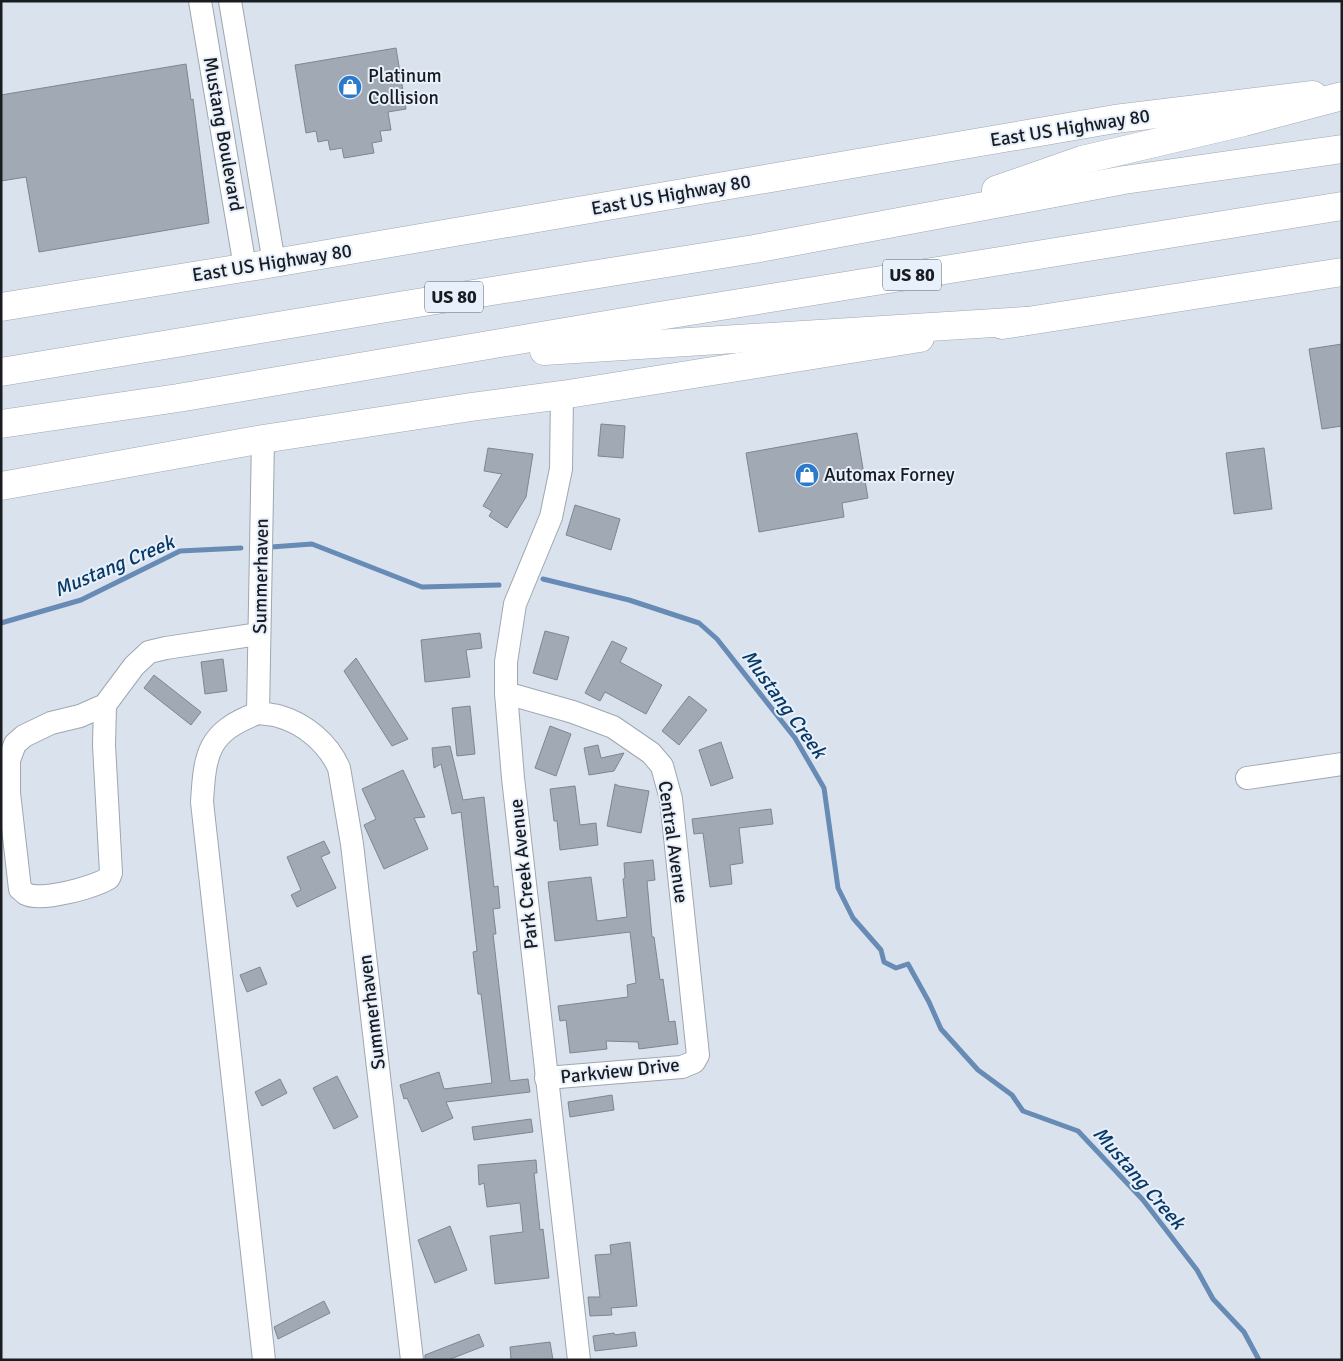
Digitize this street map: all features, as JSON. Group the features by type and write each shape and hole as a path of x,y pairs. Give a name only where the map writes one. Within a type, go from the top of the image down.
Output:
{"main road":[{"name":"East US Highway 80","path":"1,307 274,263 1115,119 1342,91"},
{"path":"907,220 1082,160 1244,122 1342,96"},
{"name":"US 80","path":"1,372 754,249 1124,180 1342,149"},
{"name":"US 80","path":"1,424 178,398 669,315 1342,206"},
{"path":"1,486 263,438 562,395 1342,272"},
{"path":"482,347 545,351 1026,321"}],"street":[{"name":"Mustang Boulevard","path":"200,1 245,267"},
{"name":"Mustang Boulevard","path":"230,1 274,263"},
{"name":"Park Creek Avenue","path":"562,395 561,469 551,517 515,604 506,662 506,693 514,788 579,1360"},
{"name":"Summerhaven","path":"263,438 258,713 278,716 309,730 335,759 338,768 352,844 412,1360"},
{"path":"105,705 105,753 111,873 108,878 99,884 88,888 52,895 26,894 20,889 9,794 9,760 15,744 24,736 51,723 80,716 105,705 134,666 148,652 259,634"},
{"name":"Central Avenue","path":"506,693 573,712 613,727 652,753 662,766 671,799 680,879 698,1054 694,1062"},
{"path":"258,713 238,720 223,731 212,745 207,756 202,802 264,1360"},
{"path":"1247,778 1342,764"},
{"name":"Parkview Drive","path":"546,1078 682,1067 694,1062"}],"building":[{"name":"Platinum Collision","path":"396,48 406,109 388,112 391,130 380,131 382,141 372,143 374,153 344,158 342,148 330,150 328,140 318,142 316,131 306,133 295,65"},
{"path":"186,64 191,100 193,99 209,223 39,252 26,177 1,181 1,95"},
{"path":"1342,344 1342,426 1322,429 1309,349"},
{"path":"601,424 625,426 623,458 598,456"},
{"name":"Automax Forney","path":"857,433 868,498 842,503 844,517 759,532 746,453"},
{"path":"488,448 533,454 526,497 507,528 489,516 492,511 483,506 502,474 484,471"},
{"path":"1264,448 1272,509 1234,514 1226,453"},
{"path":"575,505 620,519 611,550 566,535"},
{"path":"545,631 569,637 557,680 533,673"},
{"path":"480,633 482,648 466,650 470,677 425,682 421,640"},
{"path":"612,641 627,648 620,662 662,685 646,714 605,692 600,701 585,693"},
{"path":"356,658 408,739 392,746 344,671"},
{"path":"223,659 227,691 205,694 201,662"},
{"path":"154,675 201,712 191,725 144,688"},
{"path":"689,696 707,710 679,745 662,731"},
{"path":"470,706 475,754 457,756 452,708"},
{"path":"550,726 571,734 556,776 535,768"},
{"path":"721,742 733,778 711,786 699,750"},
{"path":"598,745 601,758 624,753 614,771 589,775 584,748"},
{"path":"450,746 463,800 484,797 494,887 498,886 500,908 493,909 496,934 493,934 510,1081 528,1079 530,1092 446,1102 453,1118 422,1132 407,1098 404,1099 400,1085 439,1072 444,1089 492,1083 481,994 478,994 473,952 477,951 461,812 452,814 441,764 434,768 432,748"},
{"path":"403,770 425,817 414,818 428,849 384,869 364,825 376,819 362,789"},
{"path":"615,784 649,791 641,833 607,826"},
{"path":"575,786 580,825 596,823 598,845 560,850 557,821 554,821 550,789"},
{"path":"771,809 773,824 739,828 743,863 730,865 732,884 710,887 703,833 694,834 692,819"},
{"path":"324,841 330,853 321,857 336,888 297,907 291,895 301,890 287,857"},
{"path":"653,860 655,880 647,881 652,937 654,937 660,980 663,979 669,1022 675,1021 678,1044 639,1049 638,1042 606,1041 607,1049 570,1053 566,1020 560,1021 558,1006 628,997 627,985 636,983 630,932 555,941 548,882 591,877 597,921 627,917 623,879 625,878 624,863"},
{"path":"260,967 267,984 247,992 240,975"},
{"path":"337,1076 358,1117 334,1129 313,1088"},
{"path":"280,1079 287,1093 262,1106 255,1092"},
{"path":"612,1095 614,1110 570,1117 568,1102"},
{"path":"531,1119 533,1132 474,1140 472,1127"},
{"path":"536,1160 537,1173 534,1173 540,1230 543,1229 549,1278 495,1284 490,1236 523,1232 520,1203 487,1207 484,1183 479,1185 478,1165"},
{"path":"450,1226 467,1270 435,1283 418,1240"},
{"path":"630,1242 637,1306 611,1308 612,1315 590,1316 588,1297 600,1297 595,1255 611,1254 610,1245"},
{"path":"324,1301 330,1313 278,1339 274,1327"},
{"path":"635,1332 637,1346 595,1351 593,1336"},
{"path":"479,1334 484,1346 448,1360 425,1360 425,1355"},
{"path":"550,1342 553,1360 511,1360 510,1347"}],"waterway":[{"name":"Mustang Creek","path":"271,547 312,544 422,587 499,585"},
{"name":"Mustang Creek","path":"1,623 81,600 180,551 241,548"},
{"name":"Mustang Creek","path":"543,579 629,600 699,623 717,639 795,738 824,788 838,888 853,918 881,950 884,962 896,968 908,964 929,1002 941,1029 978,1070 1012,1095 1023,1111 1078,1131 1143,1200 1197,1270 1213,1299 1244,1332 1259,1360"}],"place":[{"name":"Platinum Collision","path":"350,87"},
{"name":"Automax Forney","path":"807,475"}]}
